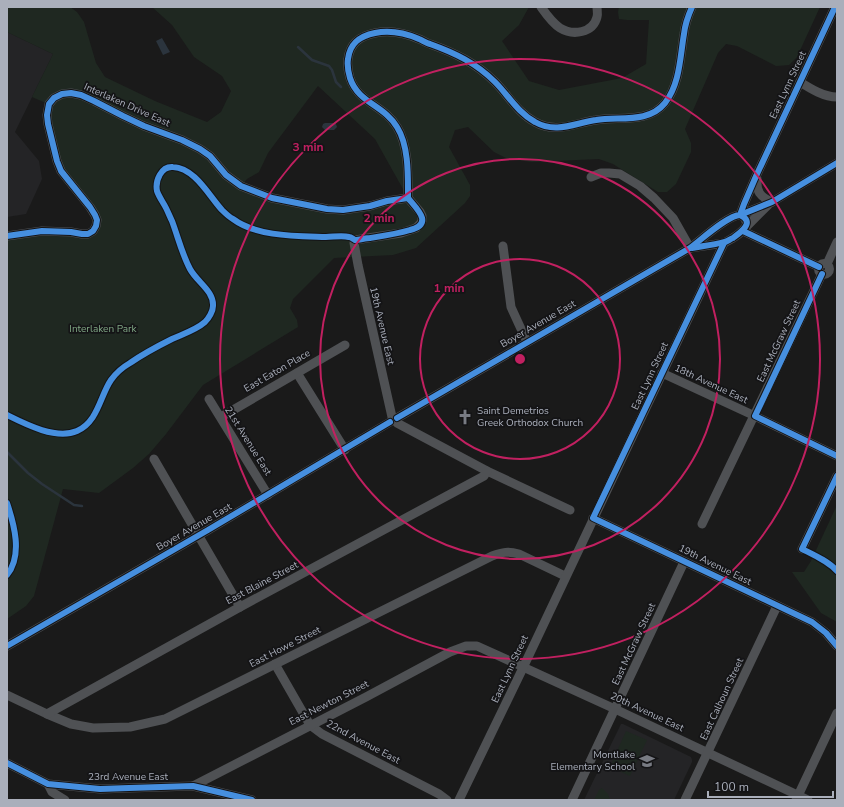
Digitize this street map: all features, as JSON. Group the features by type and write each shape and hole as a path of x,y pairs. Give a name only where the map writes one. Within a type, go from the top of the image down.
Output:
{"street":[{"path":"540,7 560,28 569,32 580,32 593,24 597,16 597,7"},
{"path":"408,198 406,156 403,140 398,128 392,119 358,94 352,85 347,65 349,53 354,43 360,38 366,35 383,32 406,34 450,51 468,61 486,74 495,82 519,110 535,122 544,126 556,128 569,127 595,120 644,116 659,109 671,92 676,79 680,64 684,33 692,7"},
{"name":"East Lynn Street","path":"740,215 757,174 835,7"},
{"path":"800,82 824,95 837,97"},
{"name":"Interlaken Drive East","path":"7,236 42,231 88,234 93,231 96,226 97,220 90,207 61,171 48,124 47,115 49,104 54,98 62,94 71,93 81,95 144,126 200,148 210,156 226,174 241,186 272,198 327,209 343,210 364,208 387,201 408,198"},
{"path":"740,215 772,202 837,163"},
{"path":"591,177 601,173 620,174 640,186 673,218 690,248"},
{"path":"757,174 756,184 758,192 772,202"},
{"name":"19th Avenue East","path":"394,420 354,249 354,243 355,240 401,233 416,228 422,221 422,216 408,198"},
{"path":"714,229 714,239 717,242 723,243 744,230 772,202"},
{"path":"740,215 745,218 747,222 744,230"},
{"name":"Boyer Avenue East","path":"7,646 690,248 733,216 740,215"},
{"path":"744,230 827,271"},
{"name":"East McGraw Street","path":"702,524 827,271 837,242"},
{"name":"East Lynn Street","path":"459,800 723,243"},
{"name":"Boyer Avenue East","path":"690,248 723,243"},
{"path":"503,246 511,307 527,342"},
{"name":"East Eaton Place","path":"221,417 345,345"},
{"path":"297,373 344,450"},
{"name":"18th Avenue East","path":"662,373 837,456"},
{"name":"21st Avenue East","path":"209,399 268,495"},
{"path":"394,420 487,471 570,510"},
{"path":"154,459 240,607"},
{"name":"East Blaine Street","path":"47,714 240,607 484,476 487,471"},
{"path":"802,549 837,476"},
{"name":"19th Avenue East","path":"593,518 812,622 826,633 837,646"},
{"name":"East Howe Street","path":"7,695 71,724 93,728 137,726 165,719 502,552 519,554 565,576"},
{"name":"East McGraw Street","path":"572,800 684,562"},
{"name":"East Calhoun Street","path":"685,800 778,606"},
{"name":"East Newton Street","path":"193,786 450,652 466,646 476,646"},
{"name":"20th Avenue East","path":"476,646 708,753 797,798 808,800"},
{"name":"22nd Avenue East","path":"275,664 310,725 322,734 439,794 447,800"},
{"path":"797,798 837,713"},
{"name":"23rd Avenue East","path":"7,763 48,784 100,789 193,786 252,800"},
{"path":"48,784 52,792 65,800"}],"shaded area":[{"path":"7,32 53,54 15,132 39,161 42,179 26,214 7,217"},
{"path":"162,38 170,52 163,55 156,41"},
{"path":"325,123 334,123 337,127 334,130 325,130 322,127"},
{"name":"Montlake Elementary School","path":"621,724 691,757 692,762 674,800 584,800"}],"green space":[{"name":"Interlaken Park","path":"7,7 70,7 77,12 84,22 96,63 105,77 155,101 207,122 221,112 231,91 222,76 194,57 172,25 152,7 529,7 519,25 502,41 529,81 559,90 622,78 646,64 649,20 619,19 619,7 820,7 797,57 789,65 776,66 737,46 726,44 718,53 685,129 691,143 691,152 676,184 667,192 658,192 613,164 599,159 532,162 508,159 494,152 468,127 455,130 449,147 470,185 470,196 465,203 416,248 393,255 334,258 293,299 290,308 297,320 298,327 203,385 166,434 149,454 133,468 99,493 63,489 34,596 26,606 7,619 7,236 88,234 97,220 61,171 48,104 32,97 53,54 7,32","holes":["318,86 375,139 408,198 327,209 241,186 247,179 259,172 268,153"]},
{"path":"837,505 837,622 821,613 792,572 804,572 811,561"},
{"path":"626,731 647,740 630,776 610,767"},
{"path":"602,788 608,794 610,800 594,800 599,790"}],"waterway":[{"path":"298,47 312,60 329,66 336,82 341,87"},
{"path":"7,452 28,473 42,484 74,505 82,506"}],"cycle path":[{"path":"7,415 41,430 60,434 77,431 90,421 98,408 107,386 120,370 151,350 198,327 205,322 209,316 213,306 211,296 190,269 172,221 157,191 158,179 162,172 169,167 181,169 195,177 222,210 229,216 243,225 266,232 303,236 343,236 357,240 400,233 421,224 422,220 419,211 408,198 407,161 401,135 392,120 365,99 359,93 350,78 348,70 349,53 353,45 360,38 375,33 397,33 420,39 448,51 465,59 488,75 518,109 535,122 550,127 566,127 596,120 642,117 658,110 670,96 677,79 685,27 692,7"},
{"path":"397,418 690,248 722,223 740,215 757,174 835,7"},
{"path":"7,236 42,231 88,234 93,231 96,226 97,220 90,207 61,171 48,124 47,115 49,104 54,98 62,94 71,93 81,95 144,126 182,140 200,149 210,156 226,175 241,186 272,198 327,209 343,210 408,198"},
{"path":"740,215 772,202 837,163"},
{"path":"692,248 725,242 733,238 743,230 747,224 745,218 740,215"},
{"path":"743,231 819,267"},
{"path":"724,243 593,518 812,622 826,633 837,646"},
{"path":"822,274 755,416 837,456"},
{"path":"7,646 208,530 390,422"},
{"path":"837,476 802,549 825,561 837,571"},
{"path":"7,503 16,539 15,558 7,575"},
{"path":"7,763 48,784 100,789 193,786 252,800"}],"place":[{"name":"Saint Demetrios Greek Orthodox Church","path":"465,417"},
{"name":"Montlake Elementary School","path":"647,761"}]}
